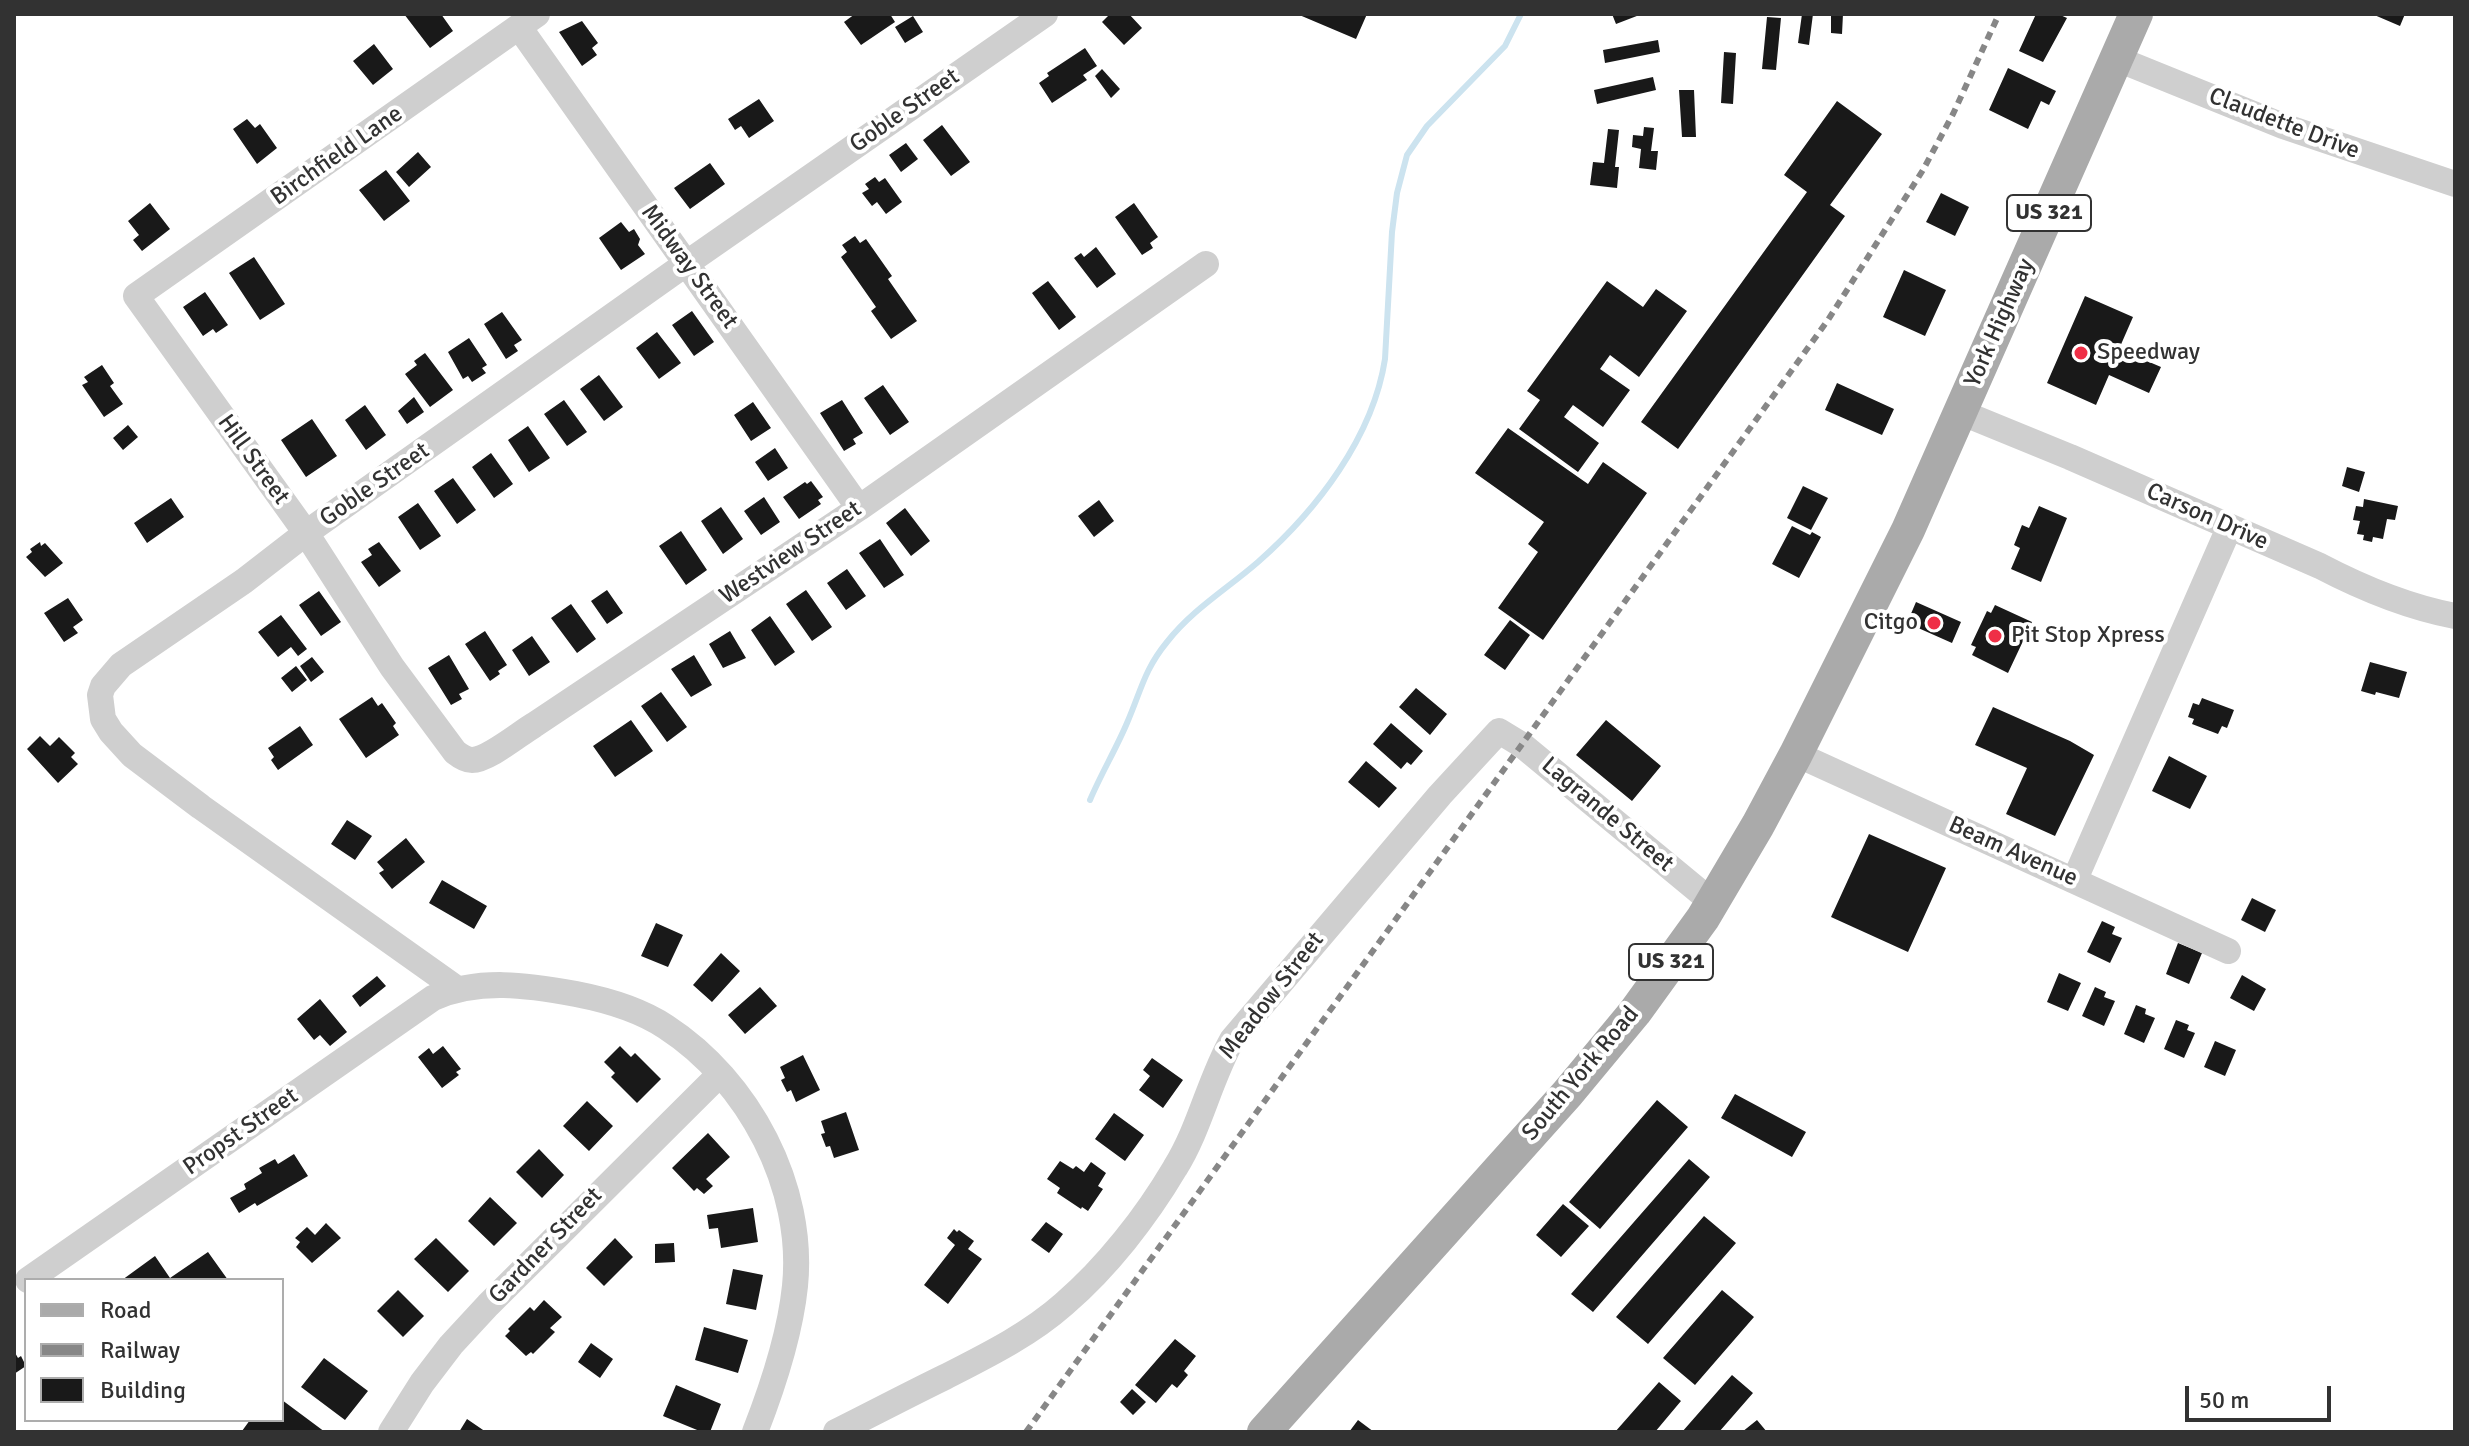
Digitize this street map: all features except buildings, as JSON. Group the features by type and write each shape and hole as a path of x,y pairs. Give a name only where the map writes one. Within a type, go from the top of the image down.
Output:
{"main road":[{"name":"York Highway","path":"1960,412 2136,14"},
{"name":"South York Road","path":"1264,1432 1567,1094 1635,1012 1712,902 1796,754 1901,544 1960,412"}],"street":[{"name":"Goble Street","path":"456,988 132,755 111,732 100,710 103,686 121,665 244,581 306,533 1045,14"},
{"name":"Midway Street","path":"528,21 687,263 859,508"},
{"name":"Birchfield Lane","path":"136,296 528,21"},
{"name":"Claudette Drive","path":"2115,58 2283,126 2455,184"},
{"name":"Westview Street","path":"392,667 455,752 473,760 484,757 859,508 1206,264"},
{"name":"Hill Street","path":"136,296 306,533 392,667"},
{"name":"Carson Drive","path":"1960,412 2320,566 2354,584 2455,616"},
{"path":"2075,879 2229,528"},
{"name":"Lagrande Street","path":"1499,731 1522,745 1712,902"},
{"name":"Meadow Street","path":"836,1432 1025,1333 1064,1305 1098,1270 1135,1226 1177,1166 1190,1141 1219,1063 1232,1040 1379,866 1499,731"},
{"name":"Beam Avenue","path":"1796,754 2228,951"},
{"path":"456,988 512,985 568,992 619,1005 667,1028 719,1075 743,1103 763,1134 780,1172 795,1239 795,1285 789,1327 755,1432"},
{"name":"Propst Street","path":"31,1278 433,998 456,988"},
{"name":"Gardner Street","path":"391,1432 422,1383 488,1305 719,1075"}],"waterway":[{"path":"1090,800 1159,652 1188,619 1280,542 1321,495 1355,444 1379,388 1385,359 1392,232 1397,193 1407,155 1427,126 1505,46 1521,14"}],"railway":[{"path":"1026,1432 1828,320 1923,170 1953,114 1999,14"}],"place":[{"name":"Speedway","path":"2081,353"},
{"name":"Citgo","path":"1934,623"},
{"name":"Pit Stop Xpress","path":"1995,636"}]}
